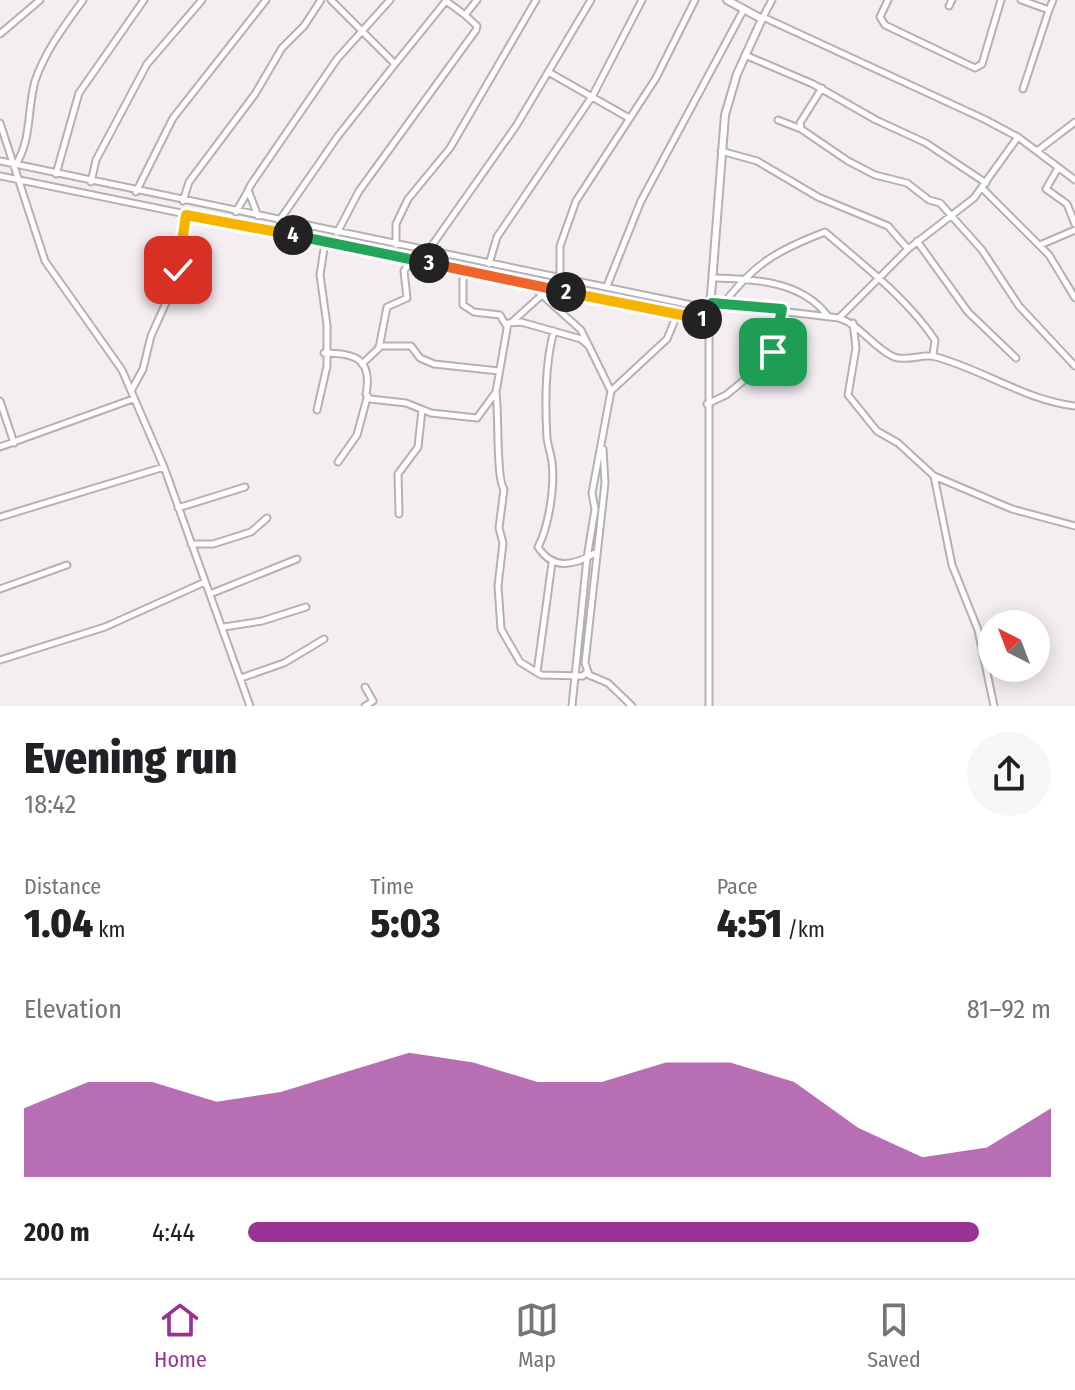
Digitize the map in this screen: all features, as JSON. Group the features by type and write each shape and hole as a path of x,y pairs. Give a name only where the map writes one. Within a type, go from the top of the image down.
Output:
{"street":[{"path":"0,34 40,0"},
{"path":"15,167 27,139 32,98 40,68 54,39 83,0"},
{"path":"56,174 79,93 144,0"},
{"path":"91,182 96,160 143,71 202,0"},
{"path":"136,192 173,118 266,0"},
{"path":"183,201 189,182 255,94 282,48 304,26 321,0"},
{"path":"331,0 395,64"},
{"path":"236,212 277,143 361,29 390,0"},
{"path":"279,221 338,136 445,0 477,26 476,30 359,191 337,233"},
{"path":"465,15 477,0"},
{"path":"396,245 396,224 408,199 450,148 536,0"},
{"path":"428,251 497,156 550,73 591,0"},
{"path":"489,264 497,237 593,95 642,0"},
{"path":"560,279 563,268 560,246 576,201 656,78 695,0"},
{"path":"727,0 942,98 1018,137 1075,180"},
{"path":"709,706 707,404 720,151 725,115 745,55 772,0"},
{"path":"888,0 880,17 885,25 975,68 982,64 1001,0"},
{"path":"1021,0 1049,10"},
{"path":"1023,89 1053,0"},
{"path":"607,286 641,201 744,9"},
{"path":"745,55 822,88 876,120 926,143 984,186 1040,245 1075,298"},
{"path":"550,73 629,118"},
{"path":"801,129 800,123 822,88"},
{"path":"778,120 801,129 875,175 907,183 929,200 940,203 982,250 1019,306 1075,366"},
{"path":"1037,151 1075,122"},
{"path":"0,123 45,261 61,288 106,344 122,370 164,467 250,706"},
{"path":"839,318 908,249 952,216 984,186 1018,137"},
{"path":"720,151 757,161 818,197 888,226 908,249"},
{"path":"0,161 15,167 560,279 712,306 724,303 827,315 853,323 876,346 896,358 933,355 1040,399 1075,406"},
{"path":"1040,245 1075,227 1067,204 1046,189 1058,168"},
{"path":"0,176 709,321"},
{"path":"248,190 258,217"},
{"path":"0,447 131,395 143,369 151,336 176,279 186,215"},
{"path":"724,303 743,279 765,259 825,232 880,279 934,337 933,355"},
{"path":"917,241 968,312 1016,358"},
{"path":"317,410 327,366 324,353 327,325 320,275 325,242"},
{"path":"362,364 379,346 385,311 407,298 404,271 412,259"},
{"path":"463,270 463,305 474,312 500,315 509,323 554,331 588,345"},
{"path":"715,278 773,283 811,300 827,315"},
{"path":"529,284 574,321 611,391 592,493 595,509 572,706"},
{"path":"543,294 509,323 496,392 501,421 497,468 499,483 504,489 499,528 503,543 498,586 501,629 520,662 537,672 561,676 587,672 608,683 632,706"},
{"path":"707,404 726,395 769,360 782,309"},
{"path":"611,391 667,339 677,315"},
{"path":"853,323 855,361 848,395 877,431 898,443 934,476 1012,509 1075,526"},
{"path":"554,331 547,387 547,432 553,464 547,530 538,547 552,563 563,565 595,553"},
{"path":"379,346 411,346 420,358 434,364 499,371"},
{"path":"324,353 350,353 362,364 367,377 368,398 357,435 338,462"},
{"path":"368,398 477,418 496,392"},
{"path":"0,401 14,443"},
{"path":"399,514 398,474 418,447 422,410"},
{"path":"587,672 595,553 605,483 603,447"},
{"path":"0,517 164,467"},
{"path":"934,476 952,565 978,630 994,706"},
{"path":"178,508 245,487"},
{"path":"191,544 213,544 242,535 267,518"},
{"path":"210,594 297,559"},
{"path":"537,672 552,563"},
{"path":"0,589 67,565"},
{"path":"0,660 105,627 205,582"},
{"path":"224,627 262,621 306,607"},
{"path":"241,678 284,663 324,639"},
{"path":"365,687 373,701 365,706"}],"route":[{"path":"178,270 186,215 709,321 712,303 782,309 773,352"}]}
